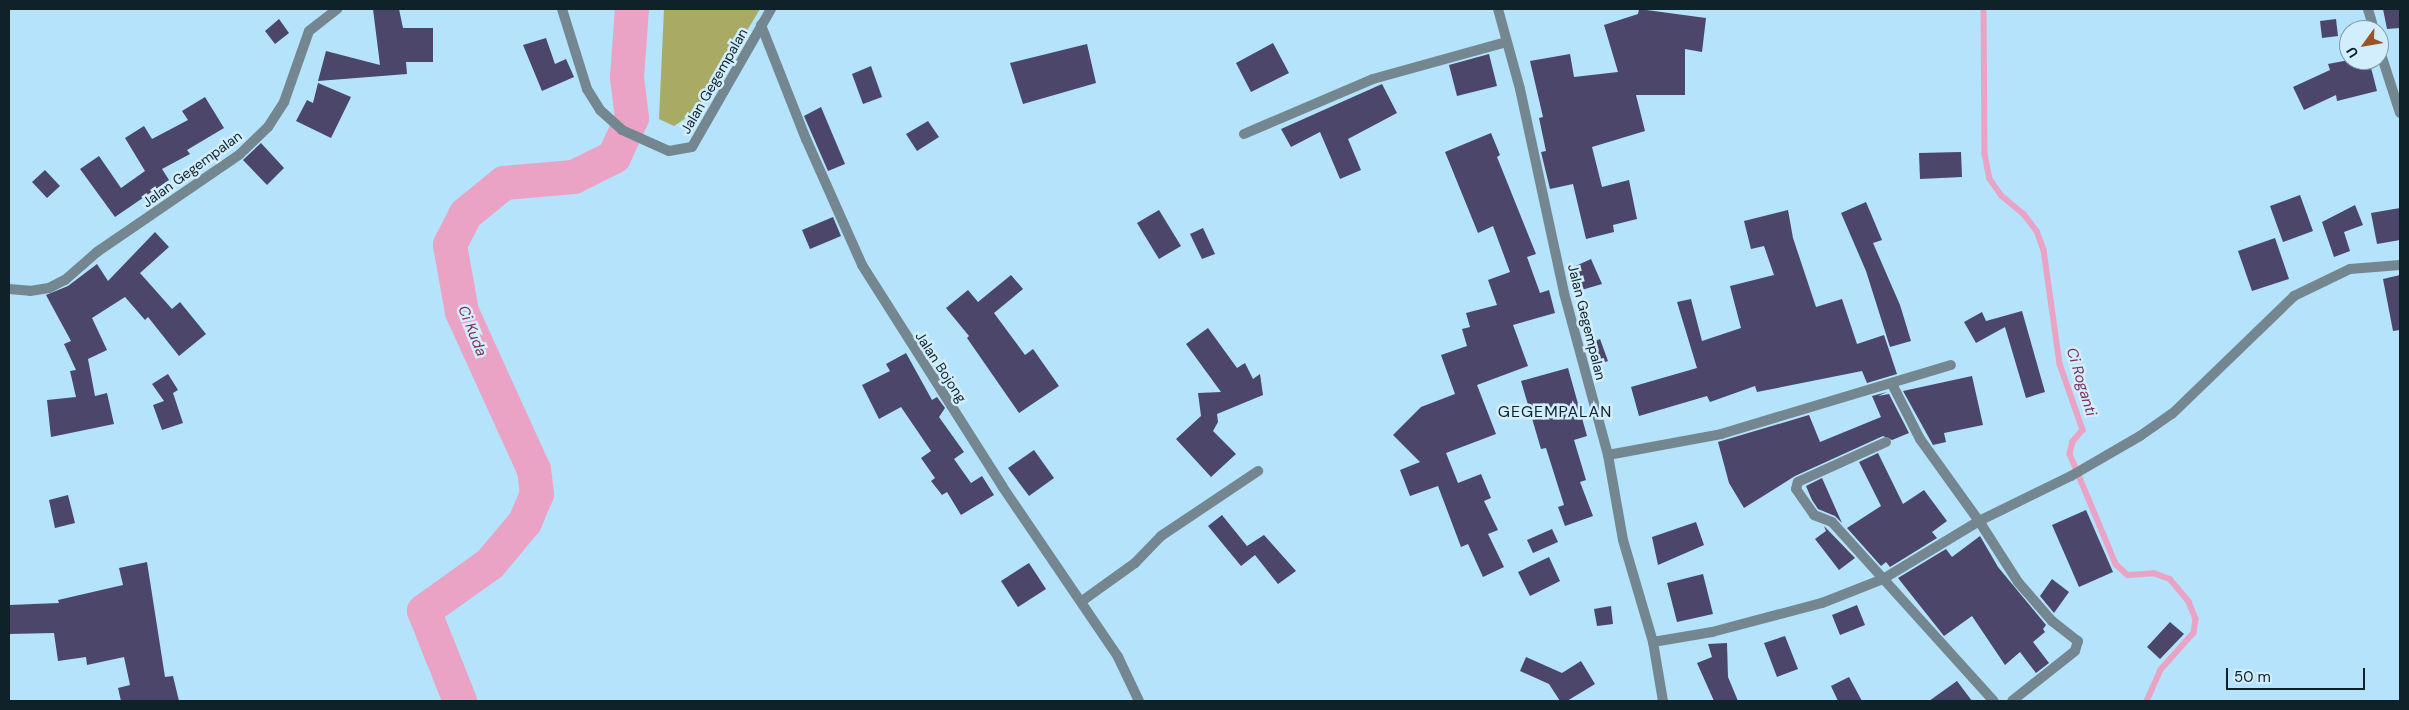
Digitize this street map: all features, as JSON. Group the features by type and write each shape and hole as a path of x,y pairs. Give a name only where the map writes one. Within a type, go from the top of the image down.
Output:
{"street":[{"name":"Jalan Gegempalan","path":"9,290 49,288 65,280 97,252 240,154 268,127 284,102 309,31 337,9"},
{"name":"Jalan Gegempalan","path":"562,9 588,89 600,110 622,130 670,151 692,146 771,9"},
{"name":"Jalan Gegempalan","path":"1498,9 1520,89 1564,293 1608,455 1623,540 1653,642 1663,701"},
{"name":"Jalan Bojong","path":"761,25 806,139 862,265 1002,486 1082,601 1118,657 1139,701"},
{"path":"1244,134 1373,79 1506,42"},
{"path":"2386,70 2400,113"},
{"path":"1653,642 1712,632 1822,604 1883,579 1979,520 2071,476 2140,436 2172,414 2294,296 2350,269 2400,265"},
{"path":"1608,455 1721,434 1950,365"},
{"path":"1892,384 1920,439 1979,520 2018,582 2052,621 2078,641 2075,651 2012,701"},
{"path":"1886,442 1795,485 1814,515 1832,522 1994,701"},
{"path":"1082,601 1135,563 1161,536 1258,471"}],"green space":[{"path":"664,9 760,9 719,77 693,113 674,126 659,119"}],"building":[{"path":"373,9 399,9 403,28 433,28 433,62 406,62 407,74 318,81 326,51 380,65"},
{"path":"1639,9 1706,18 1702,52 1685,49 1685,95 1636,95 1645,131 1592,147 1602,187 1629,180 1637,219 1613,225 1614,232 1586,239 1573,184 1550,189 1541,152 1546,151 1539,118 1543,117 1530,61 1570,54 1574,77 1618,72 1604,25 1638,14"},
{"path":"2383,9 2400,9 2400,28 2389,29 2389,20 2385,20"},
{"path":"279,19 289,33 275,44 265,31"},
{"path":"2336,19 2338,36 2322,38 2320,21"},
{"path":"546,38 555,64 566,59 574,77 542,91 523,45"},
{"path":"1273,43 1289,73 1251,92 1236,63"},
{"path":"1087,44 1096,83 1023,104 1010,63"},
{"path":"1489,54 1497,86 1457,96 1449,65"},
{"path":"2339,62 2339,70 2372,70 2377,91 2337,101 2336,95 2304,110 2293,87 2330,70 2328,64"},
{"path":"871,66 882,97 863,104 852,74"},
{"path":"318,83 351,97 331,138 296,121 307,100 313,103"},
{"path":"1382,84 1397,113 1348,139 1361,170 1340,179 1320,132 1291,147 1281,129"},
{"path":"205,97 224,128 187,150 190,154 162,169 169,180 115,217 80,169 99,156 121,188 145,171 125,138 144,126 152,139 188,120 182,111"},
{"path":"821,107 845,164 828,171 804,116"},
{"path":"928,121 939,137 917,151 906,134"},
{"path":"1491,133 1500,155 1497,157 1536,254 1527,257 1540,293 1549,290 1555,313 1513,325 1528,366 1477,385 1496,434 1446,453 1458,483 1481,474 1491,498 1484,501 1498,530 1488,534 1504,567 1483,577 1468,544 1461,547 1438,486 1410,496 1400,470 1420,462 1393,435 1421,407 1455,394 1441,355 1467,346 1462,329 1470,327 1466,313 1497,305 1488,280 1510,272 1493,226 1478,233 1445,152"},
{"path":"261,143 284,168 267,185 243,160"},
{"path":"1961,152 1962,177 1920,179 1919,153"},
{"path":"45,170 60,186 47,198 32,182"},
{"path":"2300,195 2313,231 2283,242 2270,206"},
{"path":"1866,202 1882,240 1873,243 1900,305 1911,341 1890,347 1866,271 1841,213"},
{"path":"2355,205 2363,225 2344,232 2350,251 2334,257 2322,222"},
{"path":"2400,208 2400,240 2377,244 2371,213"},
{"path":"1159,210 1181,246 1159,259 1137,223"},
{"path":"1788,210 1793,238 1816,307 1842,299 1857,344 1884,335 1897,374 1867,383 1862,371 1757,392 1755,386 1710,402 1707,396 1639,416 1631,387 1697,368 1677,302 1691,299 1702,341 1741,328 1730,286 1774,275 1764,246 1751,249 1744,221"},
{"path":"833,217 841,236 810,249 802,230"},
{"path":"1203,228 1215,254 1202,259 1190,234"},
{"path":"155,232 169,247 140,273 172,309 180,302 206,334 179,356 148,317 145,320 125,297 92,318 107,350 88,359 95,396 107,393 114,424 51,437 47,400 76,397 70,371 76,370 64,344 71,341 46,295 68,286 97,264 108,281"},
{"path":"2275,238 2289,279 2252,291 2238,251"},
{"path":"1591,259 1602,284 1578,291 1569,269"},
{"path":"1011,275 1023,289 994,313 1025,355 1033,349 1059,386 1019,413 967,338 969,336 946,308 968,290 978,302"},
{"path":"2400,275 2400,330 2393,331 2383,279"},
{"path":"2022,311 2045,392 2026,398 2005,327 1976,343 1964,322 1982,312 1986,321"},
{"path":"1208,328 1237,368 1245,363 1253,379 1260,374 1263,395 1217,414 1218,422 1213,431 1236,454 1211,477 1176,439 1201,416 1198,393 1221,392 1186,344"},
{"path":"1600,339 1608,361 1593,366 1585,345"},
{"path":"906,353 932,400 937,397 945,408 939,417 964,452 954,459 971,483 982,476 994,495 961,515 947,492 942,495 931,481 935,478 921,458 931,451 901,407 879,419 862,385 890,371 886,364"},
{"path":"1568,368 1587,436 1574,440 1586,480 1580,482 1593,516 1565,526 1558,507 1564,505 1546,448 1541,449 1521,381"},
{"path":"168,374 178,390 173,393 183,423 162,430 153,405 164,401 152,384"},
{"path":"1972,376 1983,425 1944,433 1946,442 1933,445 1903,391"},
{"path":"1887,392 1878,396 1889,394 1909,433 1892,440 1883,436 1795,476 1744,508 1729,483 1718,442 1809,415 1820,442 1881,417 1872,396"},
{"path":"1034,450 1054,478 1029,496 1008,468"},
{"path":"1878,453 1903,504 1924,490 1947,521 1932,532 1937,538 1890,567 1886,562 1881,566 1847,528 1881,506 1859,462"},
{"path":"1822,478 1842,523 1835,516 1818,509 1812,500 1806,486"},
{"path":"68,495 75,523 55,528 49,500"},
{"path":"2086,510 2113,572 2079,587 2052,525"},
{"path":"1222,515 1247,546 1264,535 1296,571 1278,584 1255,555 1241,566 1208,526"},
{"path":"1696,522 1704,545 1658,565 1652,537"},
{"path":"1824,526 1855,558 1839,570 1815,539 1826,531"},
{"path":"1552,529 1558,542 1533,553 1527,540"},
{"path":"1980,536 1998,567 2046,625 2043,629 2045,632 2033,642 2049,663 2036,673 2020,652 2005,665 1972,616 1944,636 1898,578 1946,549 1952,557"},
{"path":"1549,557 1560,581 1530,596 1518,572"},
{"path":"147,562 165,677 173,676 179,701 121,701 118,688 130,685 124,657 87,665 86,657 58,661 54,633 9,634 9,605 59,603 58,600 123,585 119,568"},
{"path":"1029,563 1046,589 1018,607 1001,581"},
{"path":"1703,574 1713,614 1677,622 1667,583"},
{"path":"2052,579 2069,592 2054,613 2040,596"},
{"path":"1857,605 1865,625 1840,635 1832,615"},
{"path":"1611,606 1613,624 1597,626 1594,609"},
{"path":"2170,622 2184,634 2160,659 2147,647"},
{"path":"1785,636 1798,669 1777,677 1764,643"},
{"path":"1727,643 1728,677 1738,701 1714,701 1697,663 1712,657 1708,644"},
{"path":"1526,657 1562,673 1581,661 1595,684 1567,701 1560,701 1549,684 1520,671"},
{"path":"1849,677 1862,701 1838,701 1831,686"},
{"path":"1957,681 1972,701 1929,701"}],"waterway":[{"name":"Ci Kuda","path":"460,701 424,611 490,564 525,522 537,494 534,470 462,312 450,245 466,214 504,183 574,177 614,157 632,118 627,77 632,9"},
{"name":"Ci Roganti","path":"1984,9 1985,154 1990,179 2001,195 2024,214 2037,231 2044,250 2060,364 2083,430 2073,442 2070,454 2116,564 2128,575 2154,573 2170,579 2189,602 2196,619 2194,633 2161,670 2147,701"}],"district":[{"name":"GEGEMPALAN","path":"1555,412"}]}
